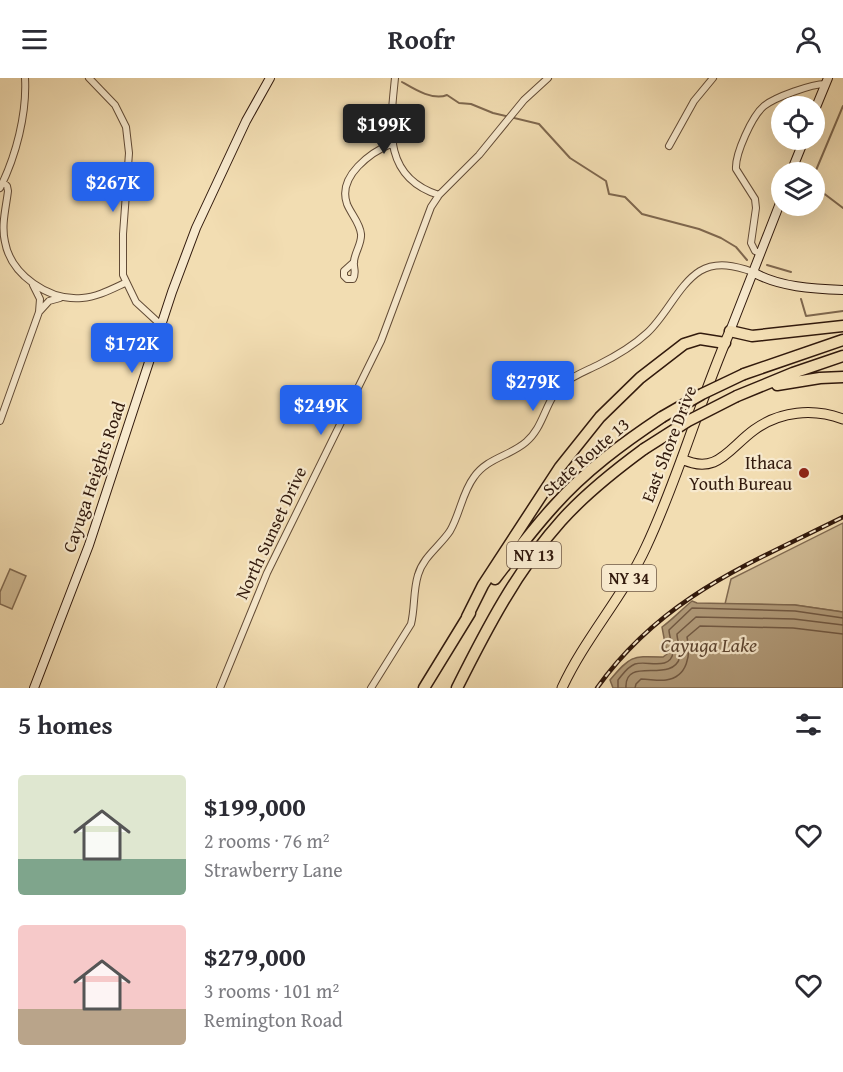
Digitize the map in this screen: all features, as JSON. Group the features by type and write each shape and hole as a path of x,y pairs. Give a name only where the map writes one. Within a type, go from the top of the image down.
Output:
{"highway":[{"path":"730,331 752,336 843,326"},
{"path":"467,617 483,585 560,467 600,417 640,378 684,345 700,339 724,343"},
{"name":"State Route 13","path":"424,688 467,617 508,562 555,505 622,444 702,394 744,374 843,340"},
{"name":"State Route 13","path":"457,688 503,602 540,546 580,501 618,468 688,421 737,396 843,356"},
{"path":"754,390 810,379 843,377"}],"main road":[{"name":"East Shore Drive","path":"562,688 581,650 638,563 682,459 730,331"},
{"path":"682,459 700,465 712,463 733,450 758,427 786,415 813,412 843,419"}],"street":[{"path":"0,422 39,312 40,299 31,282 14,263 5,244 3,224 8,191 7,186 1,185 15,146 23,114 25,78"},
{"path":"88,78 115,105 123,119 128,136 129,153 122,261 125,283 136,302 161,325"},
{"name":"Cayuga Heights Road","path":"34,688 89,545 161,325 196,228 246,121 270,78"},
{"path":"395,78 392,109 393,142 400,168 408,178 423,189 439,195"},
{"name":"North Sunset Drive","path":"220,688 267,573 381,341 428,214 439,195 479,155 516,109 548,78"},
{"path":"669,146 694,101 713,78"},
{"path":"821,96 827,81"},
{"path":"760,253 753,248 751,243 756,208 755,199 736,170 738,154 764,106 827,81"},
{"path":"354,262 361,232 347,204 346,188 361,163 374,152 393,142"},
{"name":"East Shore Drive","path":"730,331 775,216"},
{"path":"371,688 411,624 421,567 450,531 469,484 479,470 525,443 538,429 550,401 561,386 615,356 644,336 667,312 690,280 708,267 727,265 753,272 761,277 797,285 843,290"},
{"path":"31,282 61,298"},
{"path":"39,312 49,301 95,296 125,283"}],"shaded area":[{"path":"843,523 843,612 795,605 725,604 731,579"},
{"path":"10,569 26,576 12,609 0,604 0,592"}],"water":[{"name":"Cayuga Lake","path":"692,601 697,603 795,605 843,612 843,688 613,688 610,680 628,661 638,657 663,657 667,654 662,627"}],"waterway":[{"path":"402,82 430,95 447,95 459,103 471,104 493,113 539,124 570,158 606,181 609,194 625,197 642,214 699,229 721,238 736,247 747,260"},
{"path":"819,162 843,106"},
{"path":"825,194 843,208"},
{"path":"767,265 791,272"},
{"path":"801,299 806,316 843,311"}],"railway":[{"path":"597,688 622,656 649,630 708,586 843,517"}],"place":[{"name":"Ithaca Youth Bureau","path":"804,473"}]}
